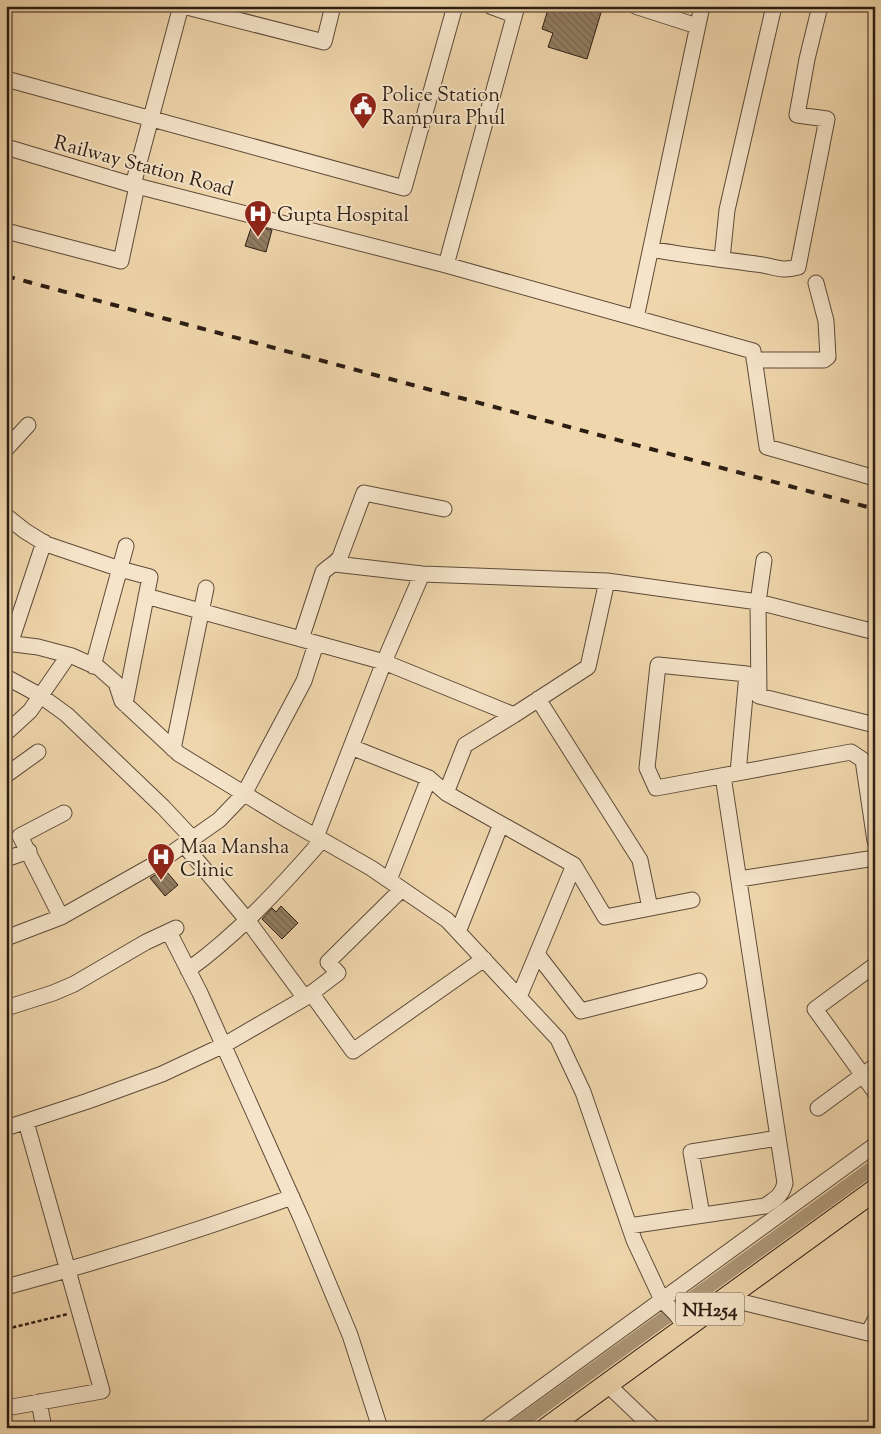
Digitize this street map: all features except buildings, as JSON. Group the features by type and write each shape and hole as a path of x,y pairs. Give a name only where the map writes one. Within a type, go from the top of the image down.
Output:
{"highway":[{"name":"NH254","path":"547,1428 607,1384 681,1320 726,1298 875,1190"}],"street":[{"path":"6,231 121,261 133,188 182,6 324,42 334,6"},
{"path":"6,79 150,120 404,188 455,6"},
{"path":"446,265 516,10 490,6"},
{"path":"635,6 697,26"},
{"path":"636,318 702,6"},
{"path":"722,259 727,210 774,6"},
{"path":"651,249 687,256 764,264 784,270 798,267 827,119 797,115 807,59 820,6"},
{"name":"Railway Station Road","path":"6,147 133,188 446,265 753,351 754,360"},
{"path":"6,156 133,188"},
{"path":"816,283 826,321 828,358 824,360 754,360 767,447 875,478"},
{"path":"6,449 28,425"},
{"path":"335,564 340,557 364,493 444,509"},
{"path":"6,516 25,531 44,542 120,569 150,577 125,704"},
{"path":"44,542 8,644 38,648 67,655 99,668 116,684 122,701 173,749 244,794 371,868 447,920 558,1039 583,1092 629,1226 663,1301 681,1320"},
{"path":"93,666 126,546"},
{"path":"764,560 758,602 759,696 875,725"},
{"path":"301,639 323,572 329,566 335,564 422,574 607,581 758,602 875,632"},
{"path":"188,970 216,950 248,921 284,884 319,838 351,747 384,662 422,574"},
{"path":"446,793 465,745 588,667 607,581"},
{"path":"173,749 206,588"},
{"path":"146,596 384,662 514,715"},
{"path":"6,938 61,917 162,860 219,820 244,794 304,682 316,644"},
{"path":"6,733 30,711 67,655"},
{"path":"629,1226 765,1206 779,1197 783,1192 785,1183 739,880 730,774 747,674 658,665 647,768 656,788 730,774 851,752 863,760 875,841"},
{"path":"6,677 41,696 67,715 164,807 248,921 353,1051 484,959"},
{"path":"538,699 640,860 650,908"},
{"path":"351,747 429,778 446,793 574,865 605,917 692,900"},
{"path":"6,775 38,752"},
{"path":"6,1128 162,1074 224,1045 308,995 338,973 328,962 395,884 429,778"},
{"path":"61,917 20,836 64,813"},
{"path":"458,932 501,824"},
{"path":"7,856 29,851"},
{"path":"739,880 875,858"},
{"path":"519,997 574,865"},
{"path":"6,1008 74,984 146,942 173,930 188,970 292,1197 350,1335 380,1428"},
{"path":"537,954 581,1011 699,982"},
{"path":"875,965 815,1008 869,1071 875,1092"},
{"path":"818,1108 869,1071"},
{"path":"6,1408 102,1391 26,1122"},
{"path":"702,1215 691,1152 778,1138"},
{"path":"486,1428 875,1145"},
{"path":"6,1287 68,1270 239,1216 292,1197"},
{"path":"726,1298 868,1333 875,1320"},
{"path":"607,1384 653,1428"},
{"path":"39,1402 44,1428"}],"path":[{"path":"6,1329 80,1311"}],"waterway":[{"path":"513,1428 875,1166"}],"railway":[{"path":"6,276 875,509"}],"place":[{"name":"Police Station Rampura Phul","path":"363,130"},
{"name":"Gupta Hospital","path":"258,238"},
{"name":"Maa Mansha Clinic","path":"161,881"}]}
